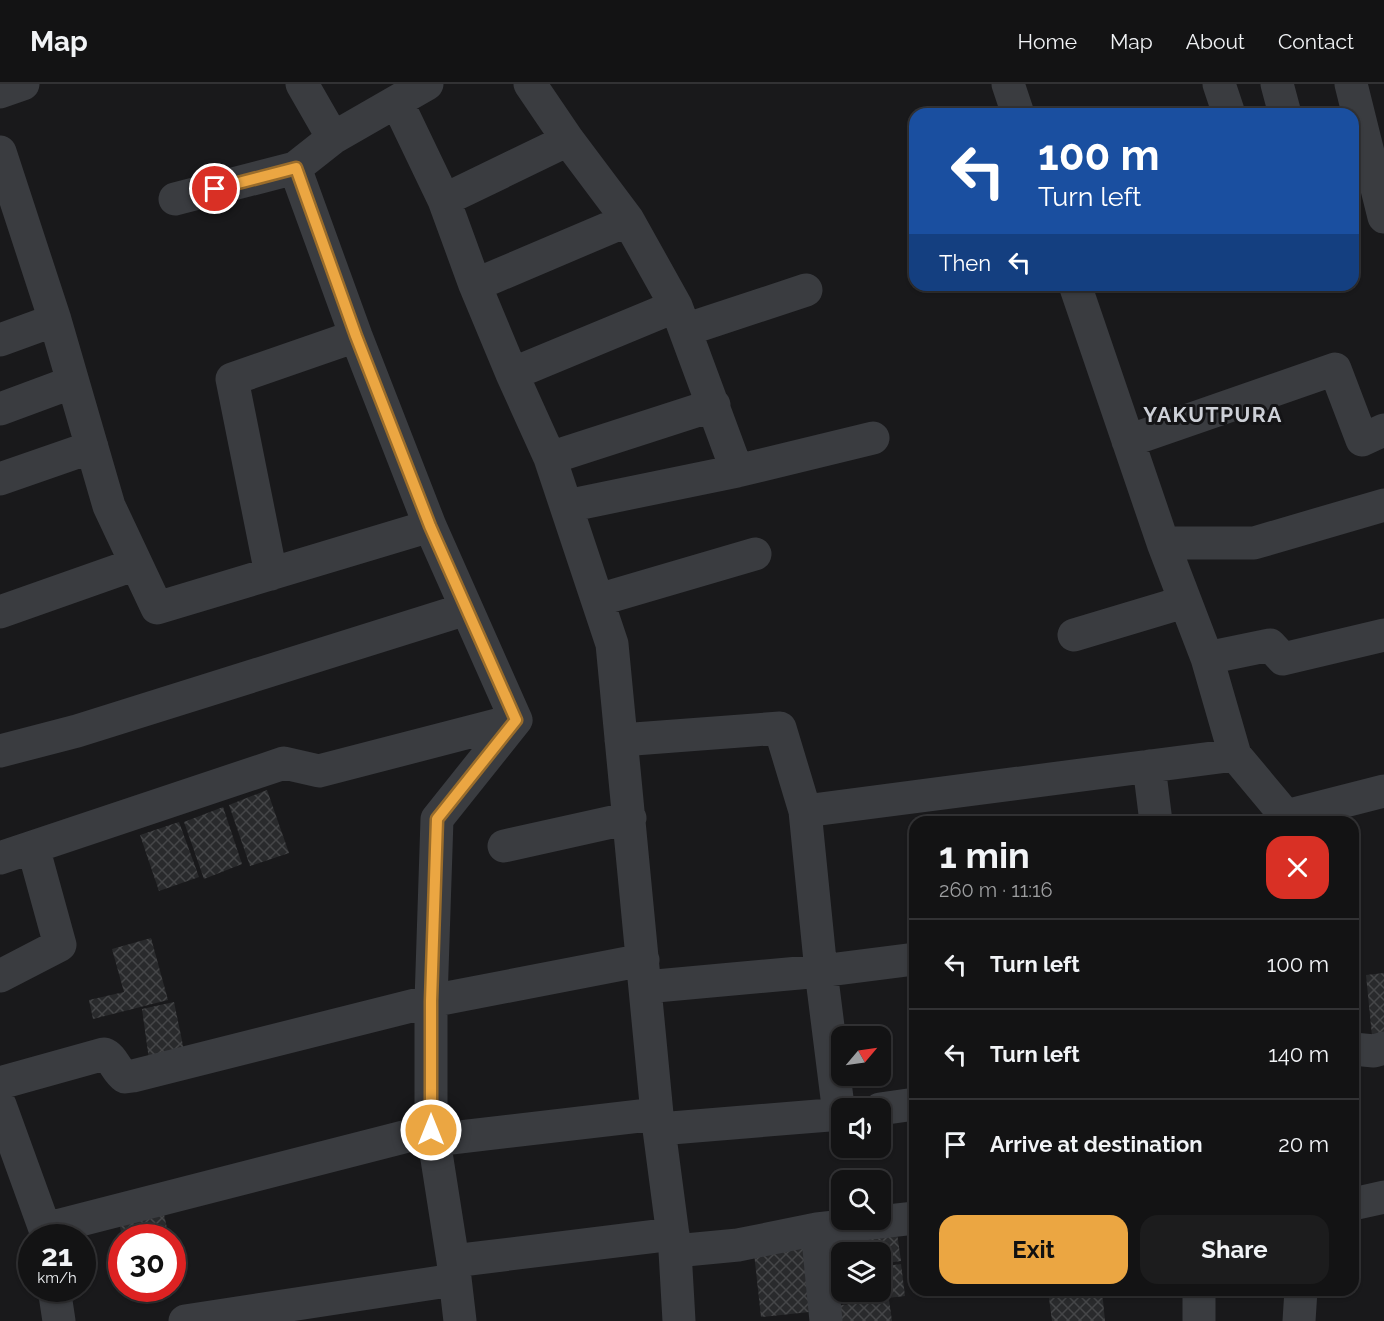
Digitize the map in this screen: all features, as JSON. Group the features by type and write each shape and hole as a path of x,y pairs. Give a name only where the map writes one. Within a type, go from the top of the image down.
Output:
{"street":[{"path":"0,92 23,84"},
{"path":"302,84 333,138"},
{"path":"175,199 296,168 333,138 427,84"},
{"path":"530,84 627,220 680,318 714,405 736,471"},
{"path":"1008,84 1016,108"},
{"path":"1219,84 1227,108"},
{"path":"1277,84 1283,108"},
{"path":"1351,84 1355,108"},
{"path":"397,102 444,200 475,285 550,458 612,644 658,1121 674,1242 678,1321"},
{"path":"1359,128 1383,211"},
{"path":"444,200 568,140"},
{"path":"0,152 8,208 55,321 109,506 157,608 430,526"},
{"path":"296,168 356,336 430,526 516,720"},
{"path":"475,285 627,220"},
{"path":"512,374 680,318 806,290"},
{"path":"1078,291 1163,543 1207,658 1235,755 1284,816"},
{"path":"0,340 55,321"},
{"path":"271,574 232,379 356,336"},
{"path":"1128,441 1335,369 1362,440 1384,430"},
{"path":"0,409 73,382"},
{"path":"550,458 714,405"},
{"path":"567,506 736,471 873,438"},
{"path":"0,479 92,447"},
{"path":"1163,543 1254,543 1384,505"},
{"path":"598,600 755,554"},
{"path":"0,612 136,564"},
{"path":"1074,635 1184,602"},
{"path":"0,751 77,731 466,609"},
{"path":"1207,658 1270,645 1283,659 1384,635"},
{"path":"0,858 284,763 319,771 516,720"},
{"path":"460,1321 432,1135 431,1001 437,819 516,720"},
{"path":"621,740 780,728 805,811 821,970 838,1098"},
{"path":"805,811 1235,755"},
{"path":"1149,766 1155,816"},
{"path":"1296,816 1384,791"},
{"path":"504,846 630,818"},
{"path":"0,976 60,945 33,847"},
{"path":"0,1083 104,1054 121,1074 126,1077 133,1076 431,1001 644,974 821,970 909,960"},
{"path":"1359,1049 1384,1048"},
{"path":"0,1105 43,1224"},
{"path":"891,1107 909,1105"},
{"path":"81,1224 432,1135 658,1121 831,1114"},
{"path":"1359,1203 1384,1197"},
{"path":"185,1321 454,1271 674,1242 738,1245 817,1229 909,1219"},
{"path":"817,1229 826,1321"},
{"path":"1199,1296 1199,1321"},
{"path":"1299,1321 1301,1296"},
{"path":"57,1302 60,1321"}],"building":[{"path":"267,790 289,853 250,866 229,805"},
{"path":"223,807 242,864 204,879 184,822"},
{"path":"179,822 199,877 159,891 140,835"},
{"path":"151,938 168,1000 93,1019 89,1000 124,992 112,949"},
{"path":"1384,973 1384,1035 1372,1036 1366,975"},
{"path":"174,1002 186,1060 150,1067 142,1009"},
{"path":"164,1214 166,1224 120,1224 119,1221"},
{"path":"896,1226 901,1261 891,1262 891,1242 831,1242 830,1235 867,1230 891,1230 891,1227"},
{"path":"812,1247 819,1311 761,1317 754,1253"},
{"path":"901,1264 905,1296 891,1298 891,1265"},
{"path":"1049,1296 1103,1296 1105,1321 1052,1321"},
{"path":"889,1302 892,1321 833,1321 831,1306"}],"district":[{"name":"YAKUTPURA","path":"1213,414"}],"route":[{"path":"215,189 296,168 356,336 430,526 516,720 437,819 431,1001 431,1130"}]}
